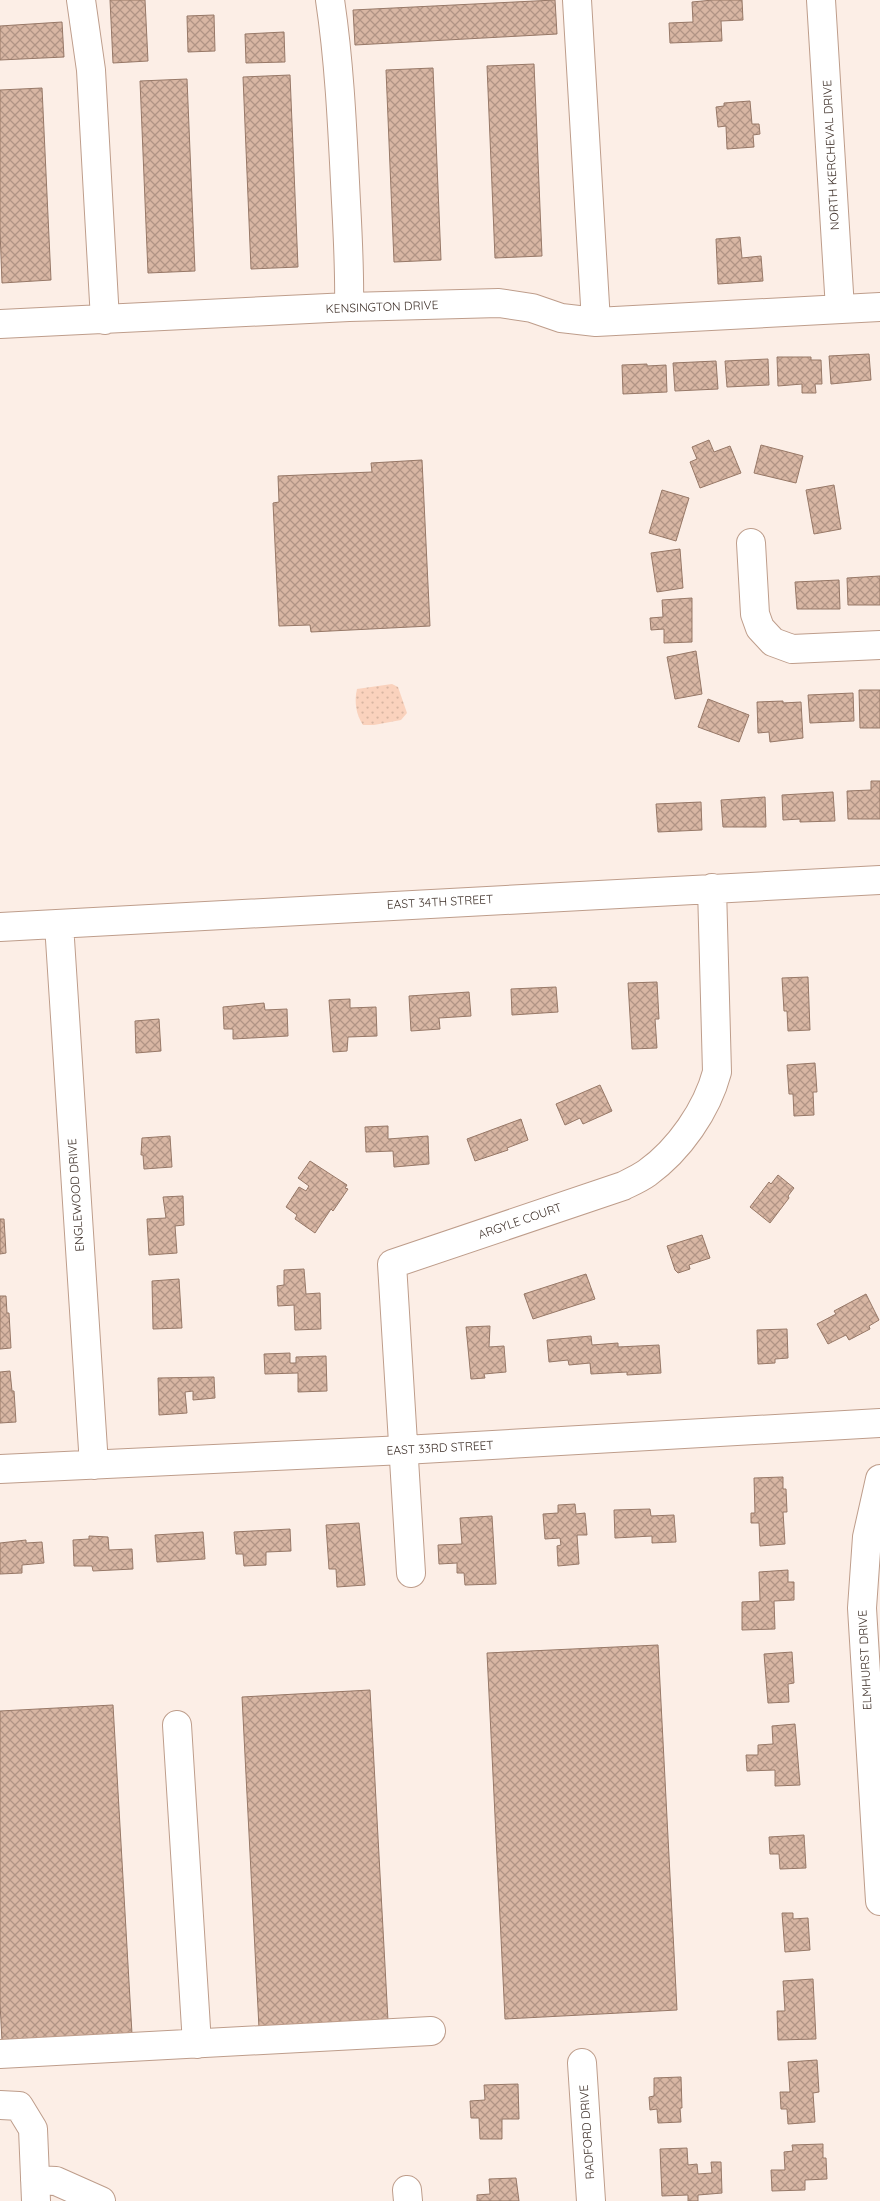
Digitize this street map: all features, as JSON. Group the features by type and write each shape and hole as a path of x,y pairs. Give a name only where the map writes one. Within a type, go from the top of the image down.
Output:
{"street":[{"path":"82,0 91,70 105,320"},
{"path":"330,0 337,49 350,281 349,307"},
{"path":"578,0 596,322"},
{"name":"NORTH KERCHEVAL DRIVE","path":"821,0 840,309"},
{"name":"KENSINGTON DRIVE","path":"0,324 349,307 500,303 532,308 561,318 596,322 880,307"},
{"path":"752,543 755,614 763,634 779,646 799,649 880,645"},
{"name":"EAST 34TH STREET","path":"0,927 880,880"},
{"name":"ARGYLE COURT","path":"412,1573 392,1264 623,1186 647,1173 676,1147 700,1113 712,1091 717,1072 712,888"},
{"name":"ENGLEWOOD DRIVE","path":"59,924 94,1465"},
{"name":"EAST 33RD STREET","path":"0,1469 404,1450 880,1423"},
{"name":"ELMHURST DRIVE","path":"880,1479 867,1537 862,1608 880,1901"},
{"path":"177,1725 197,2044"},
{"path":"0,2054 431,2031"},
{"name":"RADFORD DRIVE","path":"582,2063 591,2201"},
{"path":"0,2105 19,2106 33,2130 35,2190 56,2181 102,2201"}],"shaded area":[{"path":"392,684 398,687 407,713 401,720 363,725 356,708 357,689"}],"building":[{"path":"110,0 145,0 148,61 113,63"},
{"path":"555,0 557,34 355,45 353,10"},
{"path":"742,0 743,20 721,21 722,41 670,43 669,23 693,22 692,2"},
{"path":"214,15 215,51 188,52 187,16"},
{"path":"62,22 64,57 0,60 0,26"},
{"path":"284,32 285,62 246,63 245,34"},
{"path":"534,64 542,256 495,258 487,66"},
{"path":"433,68 441,260 394,262 386,70"},
{"path":"290,75 298,267 251,269 243,77"},
{"path":"187,79 195,271 148,273 140,81"},
{"path":"42,88 51,280 2,283 0,90"},
{"path":"750,101 752,124 759,124 760,134 753,135 754,147 727,149 726,126 718,127 716,107 724,106 724,103"},
{"path":"740,237 742,258 761,256 763,281 718,284 716,239"},
{"path":"869,354 871,380 831,384 829,356"},
{"path":"777,357 811,357 811,360 821,360 822,384 815,384 816,393 802,393 802,384 778,386"},
{"path":"768,359 769,385 727,387 725,361"},
{"path":"716,361 718,389 675,391 673,363"},
{"path":"647,364 647,366 666,365 667,392 623,394 622,365"},
{"path":"709,440 714,452 730,446 741,473 700,488 690,462 697,459 692,447"},
{"path":"761,445 803,456 796,483 754,473"},
{"path":"422,460 430,626 311,632 310,625 279,626 273,503 279,502 278,476 372,472 371,463"},
{"path":"834,485 841,529 814,534 806,490"},
{"path":"662,490 689,498 676,541 649,533"},
{"path":"680,549 683,588 657,592 651,553"},
{"path":"880,576 880,605 848,605 847,578"},
{"path":"839,580 840,609 797,609 795,582"},
{"path":"692,598 692,642 664,643 664,629 651,630 650,618 663,617 662,600"},
{"path":"696,651 702,694 675,699 667,657"},
{"path":"859,690 880,690 880,728 860,728"},
{"path":"853,693 854,721 810,723 808,695"},
{"path":"708,699 749,715 739,742 698,727"},
{"path":"783,701 783,703 801,702 803,738 770,742 769,732 758,733 757,702"},
{"path":"871,781 880,781 880,819 848,819 847,791 871,790"},
{"path":"833,792 835,821 800,822 800,819 783,820 782,795"},
{"path":"765,797 766,827 723,827 721,800"},
{"path":"701,802 702,830 658,832 656,804"},
{"path":"808,977 810,1030 788,1031 787,1011 784,1011 782,978"},
{"path":"657,982 659,1019 655,1019 657,1048 632,1049 628,983"},
{"path":"556,987 558,1012 512,1015 511,989"},
{"path":"469,992 471,1016 439,1018 440,1029 411,1031 409,996"},
{"path":"350,999 350,1008 376,1007 377,1036 348,1037 347,1051 333,1052 329,1000"},
{"path":"264,1003 265,1010 287,1009 288,1036 233,1039 233,1029 224,1029 223,1007"},
{"path":"159,1019 161,1051 136,1053 135,1021"},
{"path":"815,1063 817,1092 813,1092 814,1115 794,1116 793,1094 789,1094 787,1065"},
{"path":"600,1085 612,1111 583,1124 580,1118 565,1125 556,1104"},
{"path":"521,1119 528,1140 507,1148 508,1150 475,1161 467,1139"},
{"path":"388,1126 388,1139 428,1136 429,1164 394,1167 393,1151 366,1152 365,1127"},
{"path":"170,1136 172,1167 144,1169 143,1155 141,1155 142,1138"},
{"path":"310,1161 347,1185 345,1188 348,1189 333,1211 331,1209 315,1233 295,1219 297,1215 286,1207 299,1187 306,1191 309,1186 298,1178"},
{"path":"778,1175 794,1188 788,1196 789,1198 770,1223 750,1207 769,1182 771,1184"},
{"path":"183,1196 184,1225 175,1226 177,1253 149,1255 147,1219 166,1218 163,1197"},
{"path":"0,1219 4,1219 6,1253 0,1254"},
{"path":"702,1235 710,1258 689,1265 690,1269 678,1273 675,1270 667,1246"},
{"path":"304,1269 306,1294 320,1293 321,1329 295,1330 294,1305 278,1306 277,1286 284,1285 284,1270"},
{"path":"586,1274 595,1299 533,1319 524,1294"},
{"path":"179,1279 182,1328 153,1329 152,1281"},
{"path":"866,1294 879,1320 869,1326 870,1329 849,1340 846,1335 828,1344 817,1324 836,1314 834,1311"},
{"path":"0,1296 6,1296 11,1348 0,1349"},
{"path":"490,1326 489,1347 504,1346 506,1372 484,1374 485,1378 471,1379 466,1327"},
{"path":"787,1329 788,1358 775,1359 775,1363 758,1364 757,1330"},
{"path":"591,1336 592,1345 618,1343 618,1347 659,1345 661,1373 627,1375 627,1372 591,1374 590,1363 569,1365 568,1360 549,1362 547,1340"},
{"path":"290,1353 290,1363 296,1363 296,1357 326,1356 327,1391 298,1392 298,1373 265,1374 264,1354"},
{"path":"10,1371 12,1391 14,1391 16,1422 0,1423 0,1372"},
{"path":"214,1377 215,1398 193,1400 193,1391 185,1392 187,1413 159,1415 158,1378"},
{"path":"783,1477 783,1489 786,1489 787,1512 783,1512 785,1544 760,1546 759,1523 751,1523 751,1513 755,1513 754,1478"},
{"path":"575,1504 576,1514 585,1513 587,1535 577,1535 579,1564 558,1566 557,1546 561,1545 560,1538 545,1539 543,1514 558,1513 558,1505"},
{"path":"650,1509 651,1516 674,1515 676,1542 652,1543 652,1536 615,1538 614,1510"},
{"path":"492,1516 496,1584 465,1585 464,1573 457,1573 457,1563 439,1564 438,1545 462,1544 460,1518"},
{"path":"359,1523 365,1585 337,1587 336,1569 329,1569 326,1525"},
{"path":"290,1529 291,1551 266,1552 266,1565 244,1566 243,1554 236,1554 234,1532"},
{"path":"203,1532 205,1559 157,1562 155,1535"},
{"path":"89,1536 108,1537 109,1550 132,1549 133,1569 93,1571 92,1566 74,1566 73,1540 89,1539"},
{"path":"26,1540 26,1543 42,1542 44,1563 22,1565 22,1573 0,1574 0,1543"},
{"path":"788,1570 788,1582 794,1582 794,1600 774,1601 775,1629 742,1630 742,1602 760,1601 759,1572"},
{"path":"658,1645 677,2010 505,2019 487,1653"},
{"path":"792,1652 794,1683 788,1684 789,1702 768,1703 764,1654"},
{"path":"370,1690 388,2021 259,2028 242,1697"},
{"path":"113,1705 132,2034 2,2041 0,2003 0,1711"},
{"path":"795,1724 800,1785 775,1786 775,1770 747,1771 746,1755 758,1755 758,1745 773,1744 772,1726"},
{"path":"804,1835 806,1868 780,1869 779,1854 770,1854 769,1837"},
{"path":"782,1913 793,1913 793,1919 808,1918 810,1950 785,1952"},
{"path":"813,1979 816,2039 778,2040 777,2011 785,2011 783,1981"},
{"path":"817,2060 819,2092 813,2093 815,2122 788,2124 787,2109 781,2109 780,2092 790,2092 788,2062"},
{"path":"681,2077 681,2122 658,2123 657,2109 650,2110 649,2097 654,2096 654,2078"},
{"path":"518,2084 519,2119 502,2119 502,2139 480,2139 479,2118 471,2118 470,2101 485,2100 484,2085"},
{"path":"823,2144 823,2158 826,2158 827,2179 805,2180 805,2190 772,2191 771,2170 785,2170 784,2152 793,2151 792,2145"},
{"path":"687,2148 688,2165 697,2164 698,2174 712,2173 711,2162 721,2162 722,2193 698,2195 698,2201 688,2201 688,2195 662,2196 660,2149"},
{"path":"516,2178 519,2201 477,2201 477,2195 490,2194 489,2179"}]}
